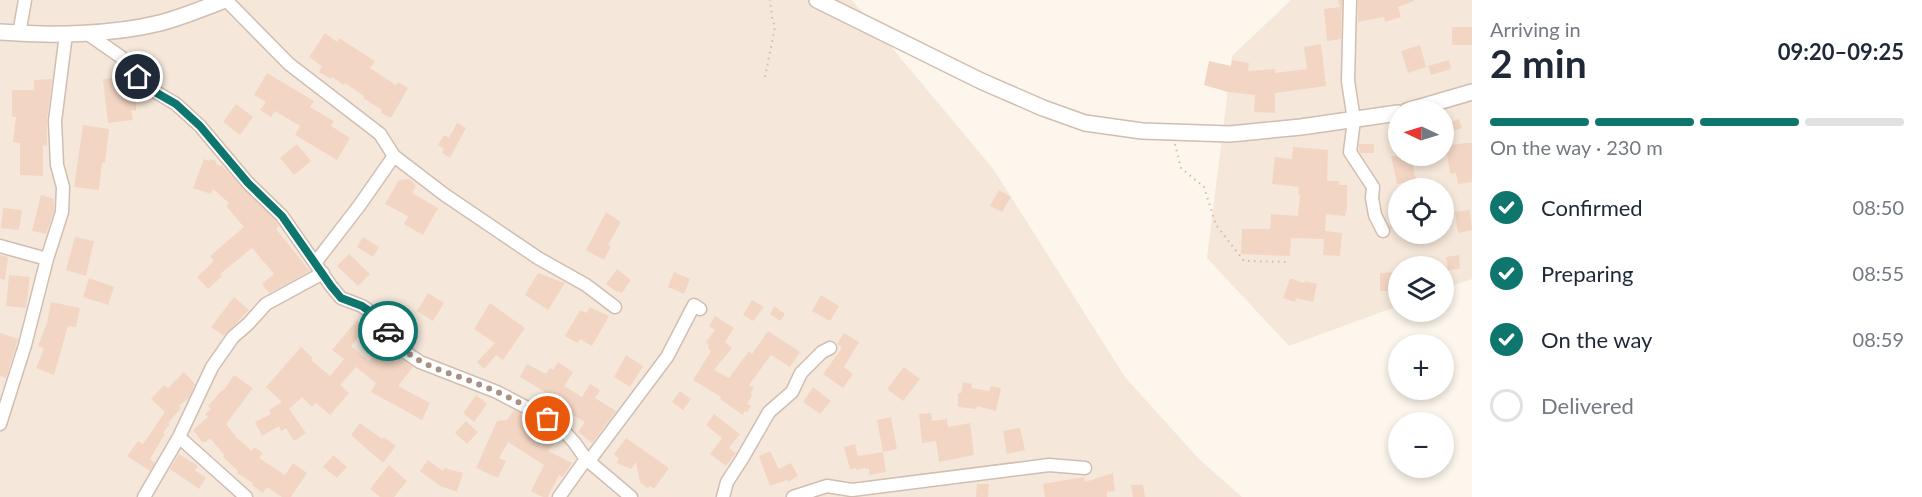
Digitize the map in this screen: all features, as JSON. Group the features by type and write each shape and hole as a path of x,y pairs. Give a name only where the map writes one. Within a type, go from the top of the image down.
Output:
{"street":[{"path":"19,34 25,0"},
{"path":"0,32 88,34 157,24 226,0 289,64 380,134 394,156 445,195 538,258 586,285 615,307"},
{"path":"817,0 981,81 1073,120 1111,127 1173,133 1230,134 1388,115"},
{"path":"1350,0 1348,81 1354,120 1350,152 1373,187 1375,215 1383,231"},
{"path":"0,424 25,345 47,259 62,212 63,188 57,165 55,121 66,33"},
{"path":"88,34 130,65 148,88 176,104 200,126 248,183 282,216 341,298 362,306 378,319 402,350 420,362 497,392 535,411 561,428 587,460 631,497"},
{"path":"1445,100 1472,92"},
{"path":"315,263 394,156"},
{"path":"0,246 47,259"},
{"path":"144,497 179,437 212,367 232,337 248,324 266,304 307,284 323,273"},
{"path":"559,497 667,357 694,305 700,309"},
{"path":"723,497 727,482 769,412 792,392 801,373 822,352 830,348"},
{"path":"179,437 246,497"},
{"path":"793,497 827,486 852,490 1049,465 1085,468"}],"path":[{"path":"765,77 775,27 770,0"},
{"path":"1173,133 1181,168 1204,187 1215,225 1235,252 1244,261 1290,262"}],"shaded area":[{"path":"0,0 852,0 994,170 1125,377 1199,459 1242,497 0,497"},
{"path":"1291,0 1472,0 1472,279 1454,285 1454,256 1388,256 1388,310 1289,346 1207,258 1232,56"}],"building":[{"path":"1338,0 1342,0 1341,39 1327,41 1324,9 1340,7"},
{"path":"1358,0 1414,1 1398,7 1401,17 1385,22 1384,17 1358,22"},
{"path":"1452,27 1472,27 1472,45 1452,45"},
{"path":"325,33 337,42 339,38 375,61 370,68 396,85 398,82 408,88 391,118 381,113 382,110 345,83 344,85 319,72 322,66 309,57"},
{"path":"1321,44 1326,86 1275,93 1275,113 1254,112 1255,95 1228,92 1204,85 1209,61 1231,66 1232,60 1249,63 1248,71 1275,69 1275,73 1307,69 1304,47"},
{"path":"1420,45 1426,67 1408,73 1401,51"},
{"path":"1449,60 1451,69 1431,75 1428,66"},
{"path":"267,73 314,101 310,107 334,121 331,126 350,138 337,160 295,135 300,126 275,111 271,117 260,110 266,102 254,95"},
{"path":"123,77 125,99 136,99 136,111 131,110 133,120 108,123 103,79"},
{"path":"52,79 47,120 47,146 43,145 43,176 20,175 20,143 13,142 16,117 12,117 12,90 34,90 34,80"},
{"path":"236,104 253,117 240,135 223,122"},
{"path":"1459,119 1462,128 1454,131 1454,121"},
{"path":"457,123 466,128 450,158 442,153 444,149 438,145 444,135 449,138"},
{"path":"83,125 109,129 99,190 74,187"},
{"path":"1472,143 1472,182 1458,184 1456,173 1450,174 1449,166 1454,166 1454,145"},
{"path":"297,144 311,161 294,175 280,158"},
{"path":"1359,144 1374,144 1374,153 1360,153"},
{"path":"1293,147 1328,150 1327,181 1339,181 1339,185 1347,185 1345,216 1326,214 1325,231 1342,233 1340,256 1323,255 1324,239 1291,238 1290,256 1241,254 1242,229 1270,229 1271,214 1298,216 1299,187 1272,184 1275,157 1292,159"},
{"path":"204,159 217,161 216,164 222,166 276,221 279,226 276,229 310,271 269,293 262,284 274,274 252,248 220,274 222,276 208,289 197,277 214,261 210,256 244,227 226,206 229,203 213,189 211,194 193,188"},
{"path":"1393,166 1413,166 1416,178 1396,178"},
{"path":"410,179 416,186 412,193 438,208 423,235 404,224 408,216 385,204 399,180"},
{"path":"999,190 1011,197 1002,212 990,206"},
{"path":"41,195 54,199 54,211 46,234 32,231"},
{"path":"3,208 22,210 19,230 1,228"},
{"path":"1470,210 1472,230 1458,233 1455,212"},
{"path":"606,212 621,222 608,245 611,246 604,260 586,250"},
{"path":"75,237 94,241 86,276 66,270"},
{"path":"363,237 379,247 373,257 357,247"},
{"path":"349,254 370,274 358,286 337,266"},
{"path":"0,255 8,257 5,280 0,279"},
{"path":"1459,255 1460,269 1454,270 1452,256"},
{"path":"617,269 631,280 622,293 606,284"},
{"path":"674,272 690,279 684,294 668,287"},
{"path":"538,273 565,283 548,310 525,295"},
{"path":"1380,273 1388,273 1388,291 1380,291"},
{"path":"9,275 30,277 26,308 6,306"},
{"path":"89,278 114,287 108,305 83,297"},
{"path":"1290,278 1304,283 1305,281 1317,284 1313,302 1296,298 1295,302 1283,298"},
{"path":"428,293 444,303 433,321 417,311"},
{"path":"821,295 839,306 830,321 812,311"},
{"path":"234,297 249,310 224,336 211,327"},
{"path":"752,300 764,307 753,321 743,315"},
{"path":"51,302 80,308 76,327 68,326 54,375 36,368 44,348 38,346 47,323"},
{"path":"490,303 525,328 503,360 496,355 484,369 477,362 495,343 474,329"},
{"path":"774,306 785,314 780,321 770,314"},
{"path":"590,307 609,316 592,346 580,339 578,343 565,336 580,310 586,313"},
{"path":"715,316 734,328 725,342 732,348 714,370 729,378 749,351 752,354 768,331 800,352 790,367 771,355 749,385 754,388 747,404 751,406 747,412 744,411 743,415 720,399 721,397 693,380 711,351 706,342 715,330 709,326"},
{"path":"357,320 366,328 351,346 369,361 379,348 396,362 399,358 413,367 398,386 430,403 422,420 371,392 376,383 356,367 340,385 349,393 330,415 316,403 312,407 302,397 289,409 306,433 294,441 286,428 281,431 279,426 262,436 255,422 271,414 269,410 282,402 266,387 301,347 313,358 311,360 330,376 344,359 332,350"},
{"path":"0,333 18,339 6,378 0,376"},
{"path":"844,333 859,342 844,367 853,374 843,388 823,374 842,348 837,344"},
{"path":"626,355 643,366 630,387 614,377"},
{"path":"558,362 573,372 564,386 582,397 590,384 600,390 595,398 616,411 592,443 578,432 585,422 559,407 562,402 520,377 527,364 546,374 550,368 553,370"},
{"path":"904,367 920,379 903,401 887,389"},
{"path":"184,372 195,384 189,398 179,406 181,408 168,423 170,424 163,433 165,434 150,459 155,463 150,471 127,456 138,441 143,444 165,412 151,399 164,385 168,388"},
{"path":"234,375 253,388 226,424 252,451 254,447 263,453 259,458 285,475 293,463 307,473 291,497 282,497 267,487 263,493 252,485 253,483 237,473 238,471 223,457 224,455 210,438 202,442 193,430 208,417 205,414 211,409 208,406 223,391"},
{"path":"963,382 972,384 971,388 989,391 991,386 1001,388 996,411 977,406 976,409 958,407 958,393 961,393"},
{"path":"813,387 831,401 820,414 803,402"},
{"path":"680,391 691,399 683,410 672,402"},
{"path":"476,395 487,404 474,422 463,413"},
{"path":"514,410 543,426 540,431 555,442 548,451 572,463 563,477 559,475 548,497 531,491 544,465 508,442 499,458 506,461 498,478 476,468 497,421 507,420"},
{"path":"931,413 932,421 947,419 948,427 970,423 974,455 939,462 936,441 922,443 919,414"},
{"path":"714,414 740,434 729,448 736,453 726,466 710,454 722,438 706,425"},
{"path":"891,417 897,449 883,452 877,420"},
{"path":"466,421 478,432 467,444 455,433"},
{"path":"360,423 396,446 383,463 351,435"},
{"path":"1020,428 1025,450 1007,454 1003,431"},
{"path":"626,438 669,468 654,489 650,486 647,488 640,482 636,462 631,469 616,463 619,459 614,454"},
{"path":"855,444 858,456 883,452 886,472 869,475 869,469 850,469 844,447"},
{"path":"770,451 779,469 791,463 798,476 788,482 787,480 770,486 759,456"},
{"path":"179,454 198,466 195,470 206,478 199,489 170,469"},
{"path":"333,455 347,467 337,478 323,467"},
{"path":"428,460 443,471 444,468 463,473 457,492 440,486 420,471"},
{"path":"389,465 407,481 394,497 380,497 370,489"},
{"path":"1113,473 1115,491 1107,492 1107,497 1045,497 1043,484 1084,477 1085,482"},
{"path":"977,484 989,484 988,497 976,497"},
{"path":"1131,485 1143,485 1145,497 1133,497"}],"way so far":[{"path":"388,331 402,350 420,362 497,392 548,419"}],"route":[{"path":"138,77 148,88 176,104 200,126 248,183 282,216 341,298 362,306 372,313 388,331"}]}
